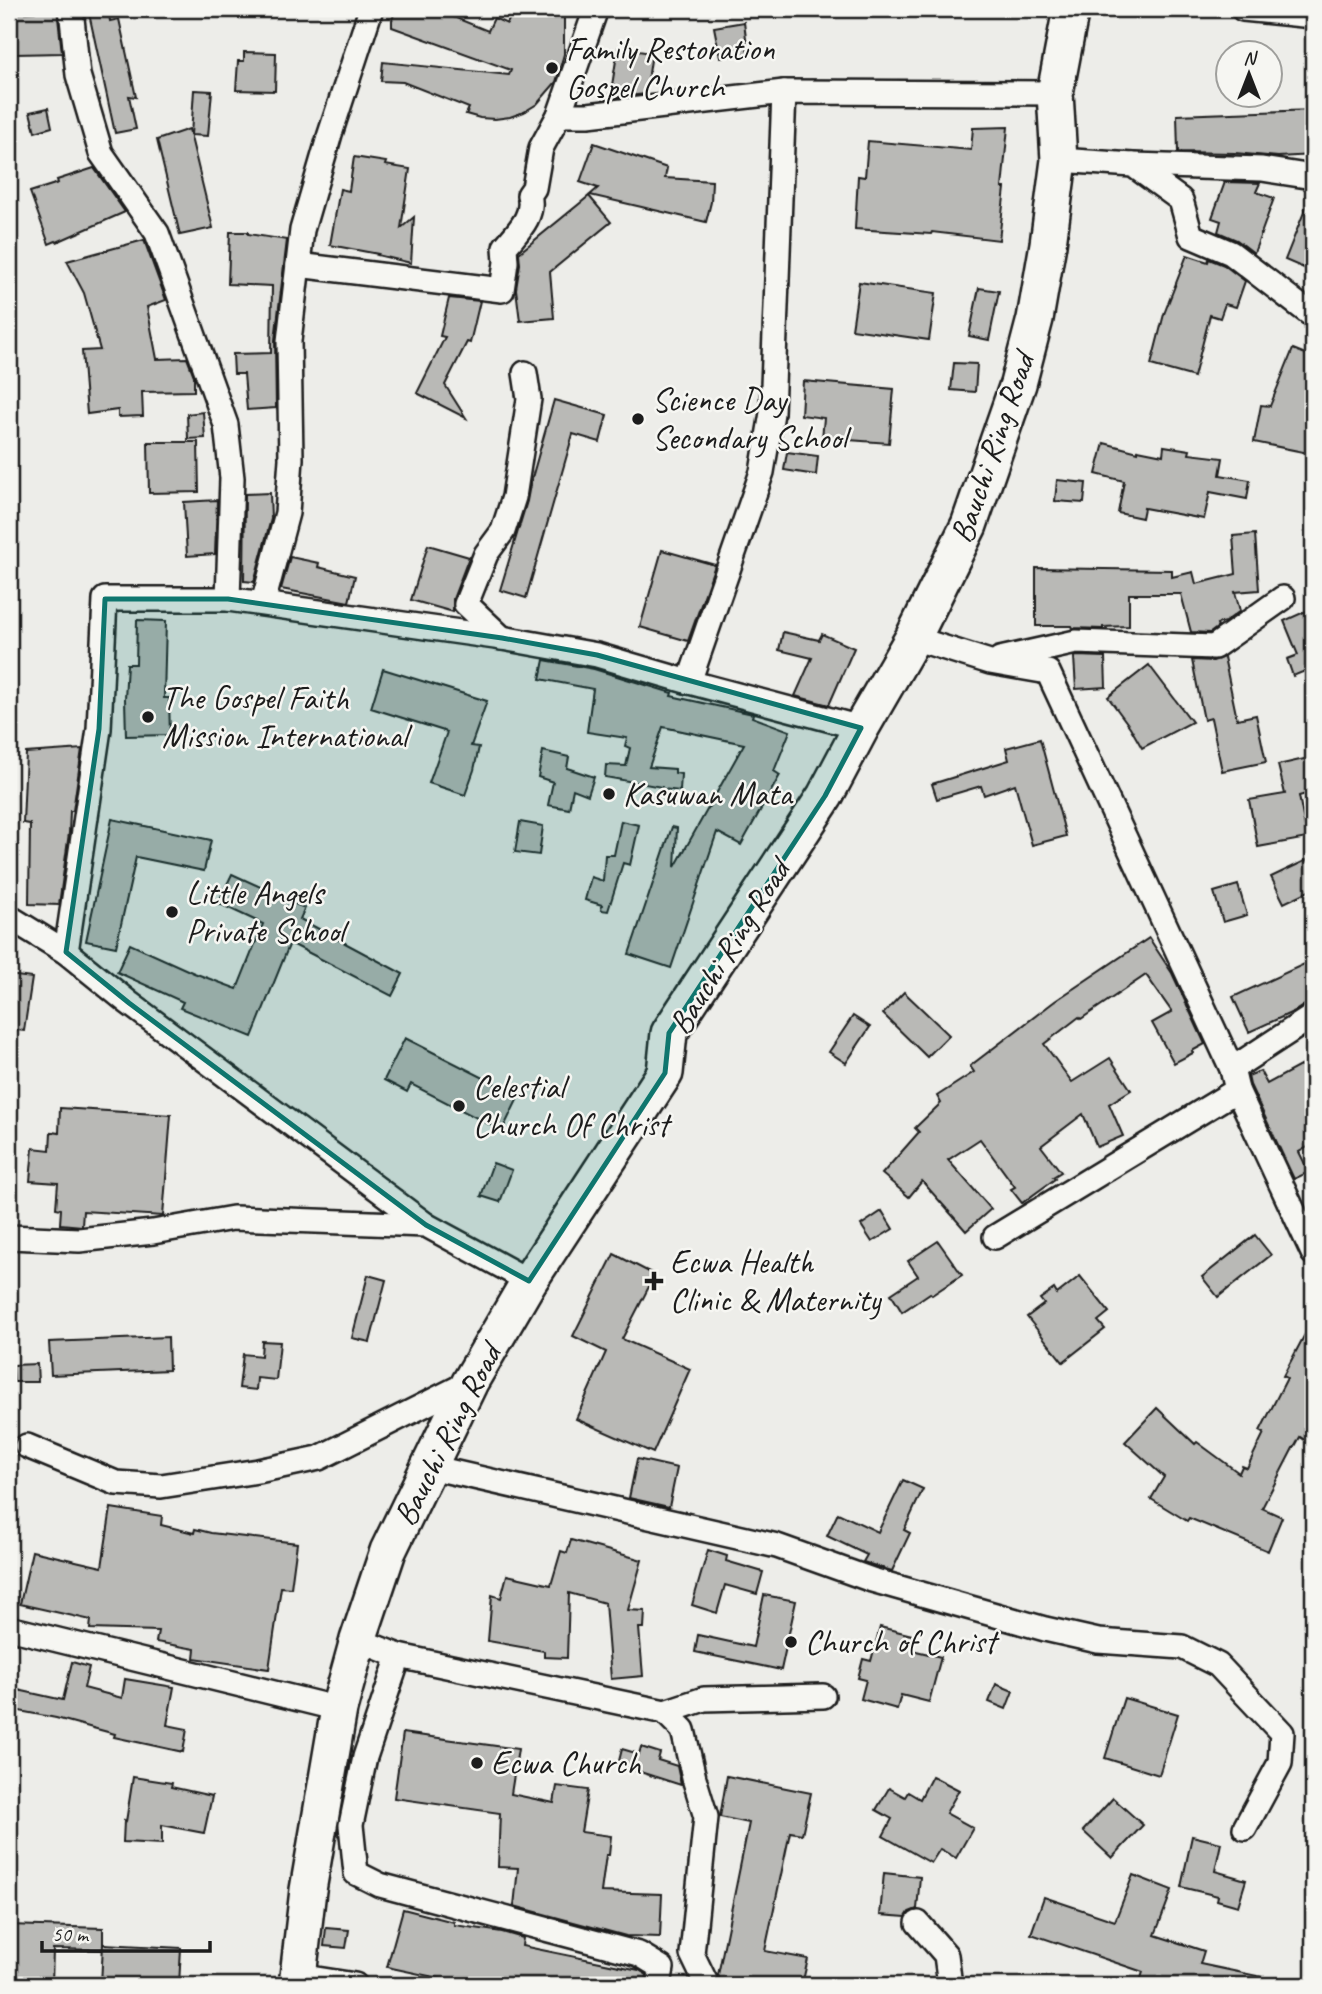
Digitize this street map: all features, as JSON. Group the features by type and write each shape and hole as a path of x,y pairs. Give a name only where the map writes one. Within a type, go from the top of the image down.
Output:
{"main road":[{"name":"Bauchi Ring Road","path":"298,1980 308,1890 339,1709 358,1640 388,1551 408,1507 470,1382 530,1281 665,1073 669,1033 825,796 913,638 969,524 1018,384 1035,319 1059,160 1055,93 1071,9"}],"street":[{"path":"71,9 78,75 101,153 157,233 226,425 232,478 228,599"},
{"path":"263,603 287,513 291,459 289,341 302,230 370,9"},
{"path":"298,265 502,290 505,247 530,212 532,204 529,195 534,188 541,148 559,116 596,9"},
{"path":"1243,9 1313,16"},
{"path":"559,116 588,116 784,92 1055,93"},
{"path":"689,682 762,472 772,413 784,92"},
{"path":"1059,160 1262,169 1313,177"},
{"path":"1133,165 1181,200 1191,236 1231,253 1313,316"},
{"path":"502,638 466,604 486,554 503,531 514,497 529,399 525,373"},
{"path":"990,662 1076,642 1214,647 1283,598"},
{"path":"65,952 99,729 105,599 228,599 502,638 597,655 861,728"},
{"path":"913,638 990,662 1048,672 1313,1253"},
{"path":"9,917 65,952 426,1225 530,1281"},
{"path":"995,1237 1234,1080 1313,1016"},
{"path":"9,1237 79,1240 233,1219 426,1225"},
{"path":"27,1446 116,1483 161,1486 258,1471 319,1458 470,1382"},
{"path":"430,1467 777,1546 872,1580 1045,1629 1098,1641 1182,1647 1218,1665 1282,1733 1280,1763 1245,1828"},
{"path":"9,1628 339,1709"},
{"path":"358,1640 399,1656 665,1712 704,1699 823,1696"},
{"path":"399,1656 365,1757 351,1825 356,1873 380,1885 639,1954 662,1968 659,1985"},
{"path":"665,1712 683,1730 706,1817 692,1954 707,1985"},
{"path":"918,1923 946,1955 950,1985"},
{"path":"298,1980 355,1985"}],"highlighted area":[{"path":"105,599 228,599 502,638 597,655 861,728 825,796 669,1033 665,1073 529,1281 426,1225 129,1003 66,952 99,729"}],"building":[{"path":"35,9 57,9 62,53 15,54 13,13 35,12"},
{"path":"88,9 108,9 110,21 119,19 136,97 129,96 136,129 115,133"},
{"path":"396,9 434,9 488,31 494,18 507,24 514,9 564,9 564,54 556,82 537,104 524,112 495,119 466,114 469,108 403,82 381,81 383,62 509,75 511,70 392,27"},
{"path":"744,22 748,54 720,57 714,27"},
{"path":"618,48 652,53 646,94 610,98"},
{"path":"244,52 276,53 275,91 236,90 238,61 244,61"},
{"path":"194,90 212,91 208,136 191,135"},
{"path":"48,108 52,127 35,132 30,112"},
{"path":"1313,110 1313,155 1278,157 1178,152 1177,115"},
{"path":"1008,127 999,240 932,232 855,229 858,176 865,177 868,141 971,150 973,128"},
{"path":"189,129 213,228 180,235 157,140"},
{"path":"594,143 667,168 665,178 712,181 706,222 590,195 598,188 580,182"},
{"path":"354,157 410,169 401,228 414,217 411,263 330,245 340,189 349,191"},
{"path":"94,168 125,212 49,244 30,192"},
{"path":"1225,182 1260,183 1256,192 1274,198 1254,253 1237,240 1218,232 1221,221 1212,218"},
{"path":"1313,192 1313,272 1285,260"},
{"path":"589,196 611,222 550,272 554,318 520,321 516,289 519,253"},
{"path":"230,232 248,232 287,240 275,340 276,408 247,410 244,374 234,374 233,354 271,353 272,286 228,284"},
{"path":"144,240 166,300 147,307 157,359 187,358 194,376 194,391 142,392 143,416 118,417 118,410 87,414 82,351 100,350 84,293 67,261"},
{"path":"1187,255 1224,265 1245,281 1236,307 1225,304 1220,318 1210,315 1194,377 1151,365 1164,314"},
{"path":"859,282 936,293 929,340 852,329"},
{"path":"979,288 999,291 989,340 969,336"},
{"path":"449,298 480,301 470,343 467,342 445,385 466,418 417,393 445,337 440,336"},
{"path":"1293,349 1313,357 1313,454 1254,442 1261,405 1270,406"},
{"path":"954,363 977,364 975,392 951,390"},
{"path":"803,381 894,389 889,443 822,438 824,418 801,415"},
{"path":"554,400 607,415 600,442 573,434 526,598 500,590"},
{"path":"203,412 205,438 188,439 187,414"},
{"path":"148,442 198,442 199,492 149,493"},
{"path":"1104,443 1138,452 1163,455 1164,446 1190,450 1189,454 1223,458 1220,475 1250,480 1247,499 1210,492 1204,519 1144,508 1142,518 1118,513 1124,481 1096,474"},
{"path":"787,452 818,456 816,475 784,470"},
{"path":"1057,480 1086,483 1084,503 1055,501"},
{"path":"270,493 271,519 254,582 244,581 245,494"},
{"path":"217,500 215,554 187,556 184,502"},
{"path":"1255,534 1259,590 1235,592 1240,611 1225,622 1217,624 1218,627 1210,633 1191,632 1181,594 1129,594 1129,626 1103,629 1036,626 1036,568 1172,570 1172,577 1193,572 1196,584 1236,574 1233,536"},
{"path":"428,545 469,557 453,599 453,612 411,600"},
{"path":"662,550 715,565 688,641 640,627"},
{"path":"290,557 319,563 318,567 355,576 349,602 281,589"},
{"path":"1313,608 1313,690 1305,671 1293,676 1287,659 1298,655 1284,621"},
{"path":"137,620 166,621 164,698 169,698 170,735 126,736 127,664 136,664"},
{"path":"783,632 819,640 822,634 854,648 829,705 795,696 812,658 779,650"},
{"path":"1074,657 1105,657 1106,687 1076,689"},
{"path":"1224,657 1237,719 1256,715 1266,762 1222,771 1211,718 1204,720 1192,660 1213,661"},
{"path":"544,660 594,669 672,693 671,696 753,714 752,717 790,731 774,771 780,775 741,845 717,832 671,968 629,954 672,827 677,828 675,867 744,744 663,727 649,767 675,769 675,773 681,774 680,791 605,777 606,765 626,766 630,748 625,746 627,738 587,732 593,689 540,679"},
{"path":"1149,665 1192,722 1142,748 1108,697"},
{"path":"383,669 487,701 471,746 479,747 465,795 429,783 447,732 371,708"},
{"path":"1040,739 1066,836 1032,845 1015,784 984,795 981,786 937,799 932,784 1009,760 1006,748"},
{"path":"82,749 73,811 70,811 59,905 29,904 30,824 23,823 26,753"},
{"path":"543,751 569,757 567,768 594,777 588,795 573,789 569,809 548,805 553,782 538,777"},
{"path":"1313,757 1313,792 1299,796 1307,838 1258,847 1249,800 1285,794 1278,765"},
{"path":"112,819 211,840 204,871 136,857 116,947 86,941"},
{"path":"621,821 639,825 630,865 623,863 608,911 601,910 602,905 585,900 591,877 603,881 605,855 614,855"},
{"path":"520,822 543,826 539,855 515,852"},
{"path":"1311,858 1313,889 1284,903 1271,877"},
{"path":"232,874 305,908 300,919 403,974 392,996 290,943 252,1037 180,1008 183,1002 117,972 130,944 237,989 263,924 218,903"},
{"path":"1238,885 1247,915 1223,922 1214,892"},
{"path":"1149,938 1172,973 1205,1044 1174,1063 1152,1023 1172,1012 1146,975 1081,1019 1079,1017 1044,1044 1072,1082 1110,1058 1131,1090 1109,1104 1123,1136 1097,1147 1083,1114 1041,1146 1061,1172 1022,1203 1011,1189 1015,1187 980,1139 948,1160 991,1209 966,1231 922,1181 909,1197 882,1174 919,1132 915,1128 941,1103 937,1096 974,1072 970,1066 1055,1001"},
{"path":"1313,960 1313,1002 1249,1032 1233,997"},
{"path":"9,975 32,978 24,1031 9,1029"},
{"path":"904,992 949,1035 927,1057 883,1014"},
{"path":"853,1016 870,1027 846,1063 829,1052"},
{"path":"405,1038 519,1096 502,1131 411,1084 407,1092 384,1080"},
{"path":"1313,1059 1313,1144 1299,1152 1309,1172 1294,1179 1248,1076 1260,1071 1267,1084"},
{"path":"60,1108 171,1115 163,1216 83,1211 82,1226 60,1224 61,1209 56,1208 58,1183 30,1181 33,1148 50,1150 51,1132 59,1133"},
{"path":"493,1163 512,1170 500,1202 481,1196"},
{"path":"882,1211 893,1229 872,1242 861,1225"},
{"path":"1255,1235 1271,1255 1218,1297 1202,1277"},
{"path":"938,1241 962,1275 902,1312 891,1294 918,1276 908,1261"},
{"path":"614,1254 655,1275 622,1339 690,1369 653,1453 576,1419 606,1352 573,1336"},
{"path":"368,1275 386,1280 370,1342 352,1338"},
{"path":"1080,1276 1109,1312 1098,1321 1105,1329 1063,1362 1027,1317 1044,1304 1040,1299 1054,1289 1057,1294"},
{"path":"1313,1319 1313,1432 1308,1442 1300,1437 1262,1508 1282,1517 1268,1551 1189,1518 1187,1521 1151,1499 1164,1477 1125,1442 1157,1408 1195,1444 1197,1442 1239,1473 1242,1466 1247,1468 1264,1433 1260,1431 1287,1378 1283,1376"},
{"path":"168,1337 169,1370 51,1375 49,1342"},
{"path":"262,1341 280,1342 276,1380 257,1378 256,1390 239,1388 243,1354 261,1356"},
{"path":"37,1364 38,1382 14,1382 13,1365"},
{"path":"637,1459 677,1468 669,1507 629,1498"},
{"path":"903,1480 923,1489 904,1530 910,1533 892,1571 863,1562 867,1555 827,1536 838,1513 878,1532"},
{"path":"111,1508 162,1516 161,1525 194,1533 195,1529 297,1543 291,1588 281,1587 269,1669 194,1658 195,1649 156,1642 158,1631 90,1629 91,1620 20,1604 32,1551 102,1567"},
{"path":"571,1540 642,1560 628,1610 645,1611 644,1628 639,1628 643,1676 611,1679 605,1603 569,1593 567,1658 544,1657 544,1651 488,1641 492,1595 501,1598 507,1575 551,1585 561,1551 567,1553"},
{"path":"708,1550 727,1556 726,1561 763,1572 757,1594 725,1585 717,1613 692,1605"},
{"path":"764,1595 796,1601 781,1670 695,1652 698,1635 753,1647"},
{"path":"880,1627 916,1636 912,1650 941,1657 929,1702 901,1695 897,1709 861,1699 866,1680 858,1678 863,1659 871,1661"},
{"path":"72,1662 89,1667 84,1688 122,1698 125,1679 174,1687 167,1725 187,1729 183,1752 114,1737 115,1734 56,1718 9,1709 9,1688 63,1700"},
{"path":"996,1684 1013,1691 1006,1709 989,1702"},
{"path":"1124,1698 1178,1714 1159,1775 1105,1758"},
{"path":"403,1733 518,1749 511,1794 554,1803 557,1786 588,1790 581,1832 611,1836 601,1892 662,1894 660,1937 626,1936 514,1906 518,1868 498,1867 500,1813 394,1798"},
{"path":"641,1747 660,1753 658,1760 677,1766 681,1785 618,1765 622,1749 639,1754"},
{"path":"727,1776 811,1793 802,1834 790,1832 765,1951 808,1959 802,1985 750,1985 720,1979 718,1975 749,1823 720,1817"},
{"path":"932,1776 959,1790 946,1813 973,1828 956,1858 940,1849 931,1863 883,1836 892,1819 876,1810 889,1788 905,1797 908,1792 920,1799"},
{"path":"133,1777 172,1783 171,1787 212,1796 204,1833 162,1825 162,1844 123,1842 124,1821 126,1822"},
{"path":"1113,1798 1143,1825 1112,1858 1083,1831"},
{"path":"1192,1836 1221,1843 1215,1871 1246,1880 1238,1906 1217,1900 1218,1896 1181,1887"},
{"path":"884,1873 920,1877 917,1909 909,1912 906,1917 880,1915"},
{"path":"1133,1875 1172,1890 1155,1935 1204,1951 1200,1964 1262,1977 1261,1985 1139,1985 1143,1972 1031,1934 1044,1897 1115,1921"},
{"path":"403,1909 454,1922 454,1925 523,1938 522,1946 639,1970 647,1975 645,1985 475,1985 448,1982 387,1967"},
{"path":"9,1925 103,1928 103,1950 53,1949 52,1985 9,1985"},
{"path":"326,1928 349,1930 346,1948 324,1946"},
{"path":"103,1944 181,1948 179,1985 101,1985"}],"place":[{"name":"Family Restoration Gospel Church","path":"552,68"},
{"name":"Science Day Secondary School","path":"638,419"},
{"name":"The Gospel Faith Mission International","path":"148,717"},
{"name":"Kasuwan Mata","path":"609,794"},
{"name":"Little Angels Private School","path":"172,912"},
{"name":"Celestial Church Of Christ","path":"459,1106"},
{"name":"Ecwa Health Clinic & Maternity","path":"654,1281"},
{"name":"Church of Christ","path":"791,1642"},
{"name":"Ecwa Church","path":"477,1763"}]}
